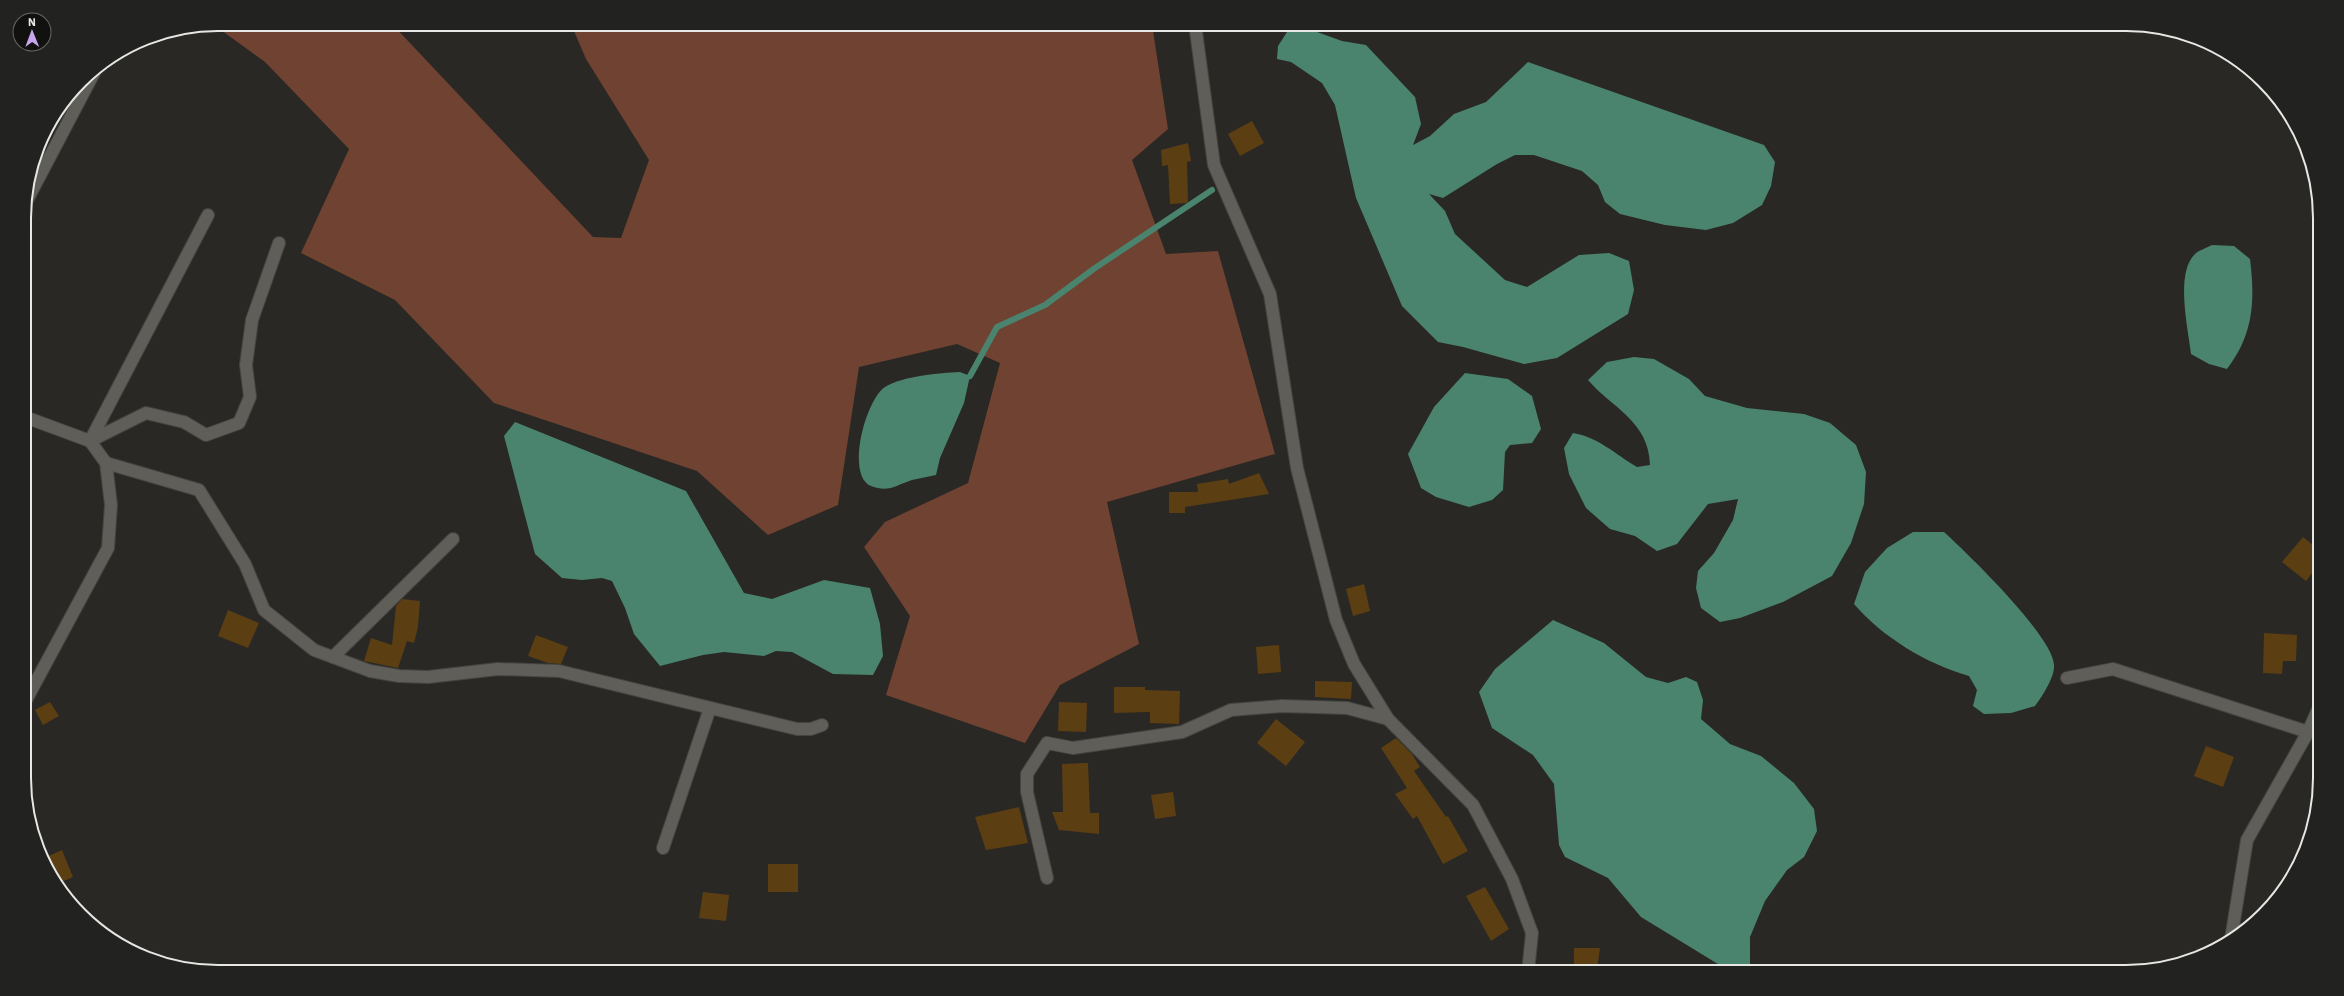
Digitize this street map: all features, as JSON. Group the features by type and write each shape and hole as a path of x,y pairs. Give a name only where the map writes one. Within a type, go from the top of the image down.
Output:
{"street":[{"path":"1197,31 1214,165 1270,294 1297,468 1336,620 1354,664 1388,720 1473,805 1512,879 1532,933 1530,965"},
{"path":"34,187 87,85"},
{"path":"90,440 208,215"},
{"path":"90,440 146,413 184,422 206,435 239,423 250,397 246,365 252,320 279,243"},
{"path":"31,419 90,440 106,463 111,505 108,548 31,693"},
{"path":"106,463 199,490 245,564 264,610 314,650 333,657 370,670 399,676 428,677 498,669 559,671 797,729 811,729 822,725"},
{"path":"333,657 453,539"},
{"path":"2067,678 2113,669 2308,732"},
{"path":"1047,878 1027,792 1027,774 1047,743 1073,748 1182,732 1231,710 1282,706 1347,708 1388,720"},
{"path":"663,848 710,708"},
{"path":"2232,932 2247,840 2313,721"}],"shaded area":[{"path":"222,31 399,31 593,237 621,238 649,160 586,59 574,31 1153,31 1168,129 1132,160 1166,254 1218,251 1275,454 1107,502 1139,644 1060,685 1025,743 886,695 910,616 864,547 885,522 968,483 1000,363 957,344 859,367 838,505 768,535 697,471 494,403 395,300 301,253 349,149 265,62"},
{"path":"1314,31 1342,41 1366,45 1415,97 1421,124 1413,145 1430,136 1454,114 1486,102 1528,62 1764,145 1775,162 1771,186 1762,205 1733,223 1706,230 1665,225 1620,214 1605,202 1598,185 1582,171 1534,155 1515,155 1497,164 1443,198 1429,194 1445,211 1455,234 1505,280 1527,287 1579,255 1609,253 1629,261 1634,290 1628,314 1557,358 1524,364 1463,347 1438,342 1402,306 1356,198 1335,105 1322,83 1291,62 1277,59 1278,46 1287,32"},
{"path":"2212,245 2234,246 2250,259 2252,274 2252,303 2247,330 2243,343 2227,369 2209,364 2191,354 2184,301 2184,287 2189,263 2195,254"},
{"path":"1634,357 1654,359 1689,379 1705,396 1747,408 1804,414 1830,423 1856,445 1866,472 1864,504 1851,543 1832,576 1783,602 1740,618 1720,622 1701,608 1696,588 1698,571 1714,553 1733,520 1738,499 1708,504 1677,544 1657,551 1635,536 1610,529 1586,508 1569,474 1564,448 1573,433 1598,442 1637,467 1650,465 1648,450 1643,437 1636,426 1628,416 1588,380 1607,362"},
{"path":"960,372 970,376 964,403 940,458 936,475 912,480 897,486 883,489 871,486 863,479 860,468 859,453 865,421 878,394 885,387 901,380 932,374"},
{"path":"1465,373 1508,379 1532,396 1541,429 1532,443 1510,445 1505,452 1503,490 1492,500 1469,507 1436,497 1421,488 1408,454 1434,407"},
{"path":"515,422 686,491 744,593 772,599 824,580 870,588 880,624 883,656 873,675 833,674 792,652 776,651 764,656 724,652 703,655 660,666 634,634 625,608 612,581 602,578 582,580 562,578 535,554 504,436"},
{"path":"1913,532 1944,532 1989,576 2040,635 2050,652 2054,670 2048,687 2035,706 2011,713 1984,714 1973,706 1977,690 1969,676 1937,664 1906,648 1865,616 1854,604 1865,572 1887,548"},
{"path":"1553,620 1604,643 1646,677 1668,683 1686,677 1697,682 1703,700 1701,719 1730,744 1761,756 1794,783 1814,809 1817,831 1804,857 1787,870 1765,901 1750,937 1750,965 1720,965 1641,917 1608,878 1565,857 1559,845 1554,784 1533,755 1492,728 1479,692 1495,669"}],"building":[{"path":"1252,121 1264,143 1240,156 1228,134"},
{"path":"1188,143 1191,161 1187,162 1188,203 1170,204 1168,165 1162,166 1161,150"},
{"path":"1259,473 1269,494 1185,507 1185,513 1169,513 1169,492 1198,492 1197,484 1228,479 1229,484"},
{"path":"2303,537 2313,545 2313,572 2306,581 2282,562"},
{"path":"1364,584 1370,611 1353,616 1346,589"},
{"path":"402,599 420,601 418,627 414,643 407,641 398,668 364,661 371,638 392,645 396,606"},
{"path":"228,610 259,623 248,648 218,636"},
{"path":"2264,633 2297,635 2296,661 2283,661 2282,674 2263,673"},
{"path":"536,635 568,647 561,664 548,663 528,656"},
{"path":"1279,645 1281,672 1258,674 1256,647"},
{"path":"1315,681 1352,682 1351,699 1315,697"},
{"path":"1114,687 1145,687 1145,690 1180,691 1179,724 1150,723 1150,712 1114,713"},
{"path":"50,702 59,716 43,725 35,710"},
{"path":"1059,702 1087,703 1086,732 1058,731"},
{"path":"1276,719 1305,742 1286,766 1257,743"},
{"path":"1396,738 1412,754 1420,767 1414,771 1446,817 1448,816 1468,851 1443,864 1417,816 1413,819 1395,794 1407,788 1381,748"},
{"path":"2206,746 2234,757 2223,787 2194,776"},
{"path":"1088,763 1090,813 1099,813 1099,834 1059,830 1052,812 1063,812 1062,764"},
{"path":"1173,792 1176,816 1155,819 1151,795"},
{"path":"1019,807 1028,843 986,850 975,817"},
{"path":"62,850 73,877 62,882 48,856"},
{"path":"768,864 798,864 798,892 768,892"},
{"path":"1485,887 1509,929 1491,941 1466,896"},
{"path":"703,892 729,895 726,921 699,918"},
{"path":"1574,948 1600,948 1598,965 1574,965"}],"waterway":[{"path":"970,376 997,327 1045,305 1095,268 1212,190"}]}
